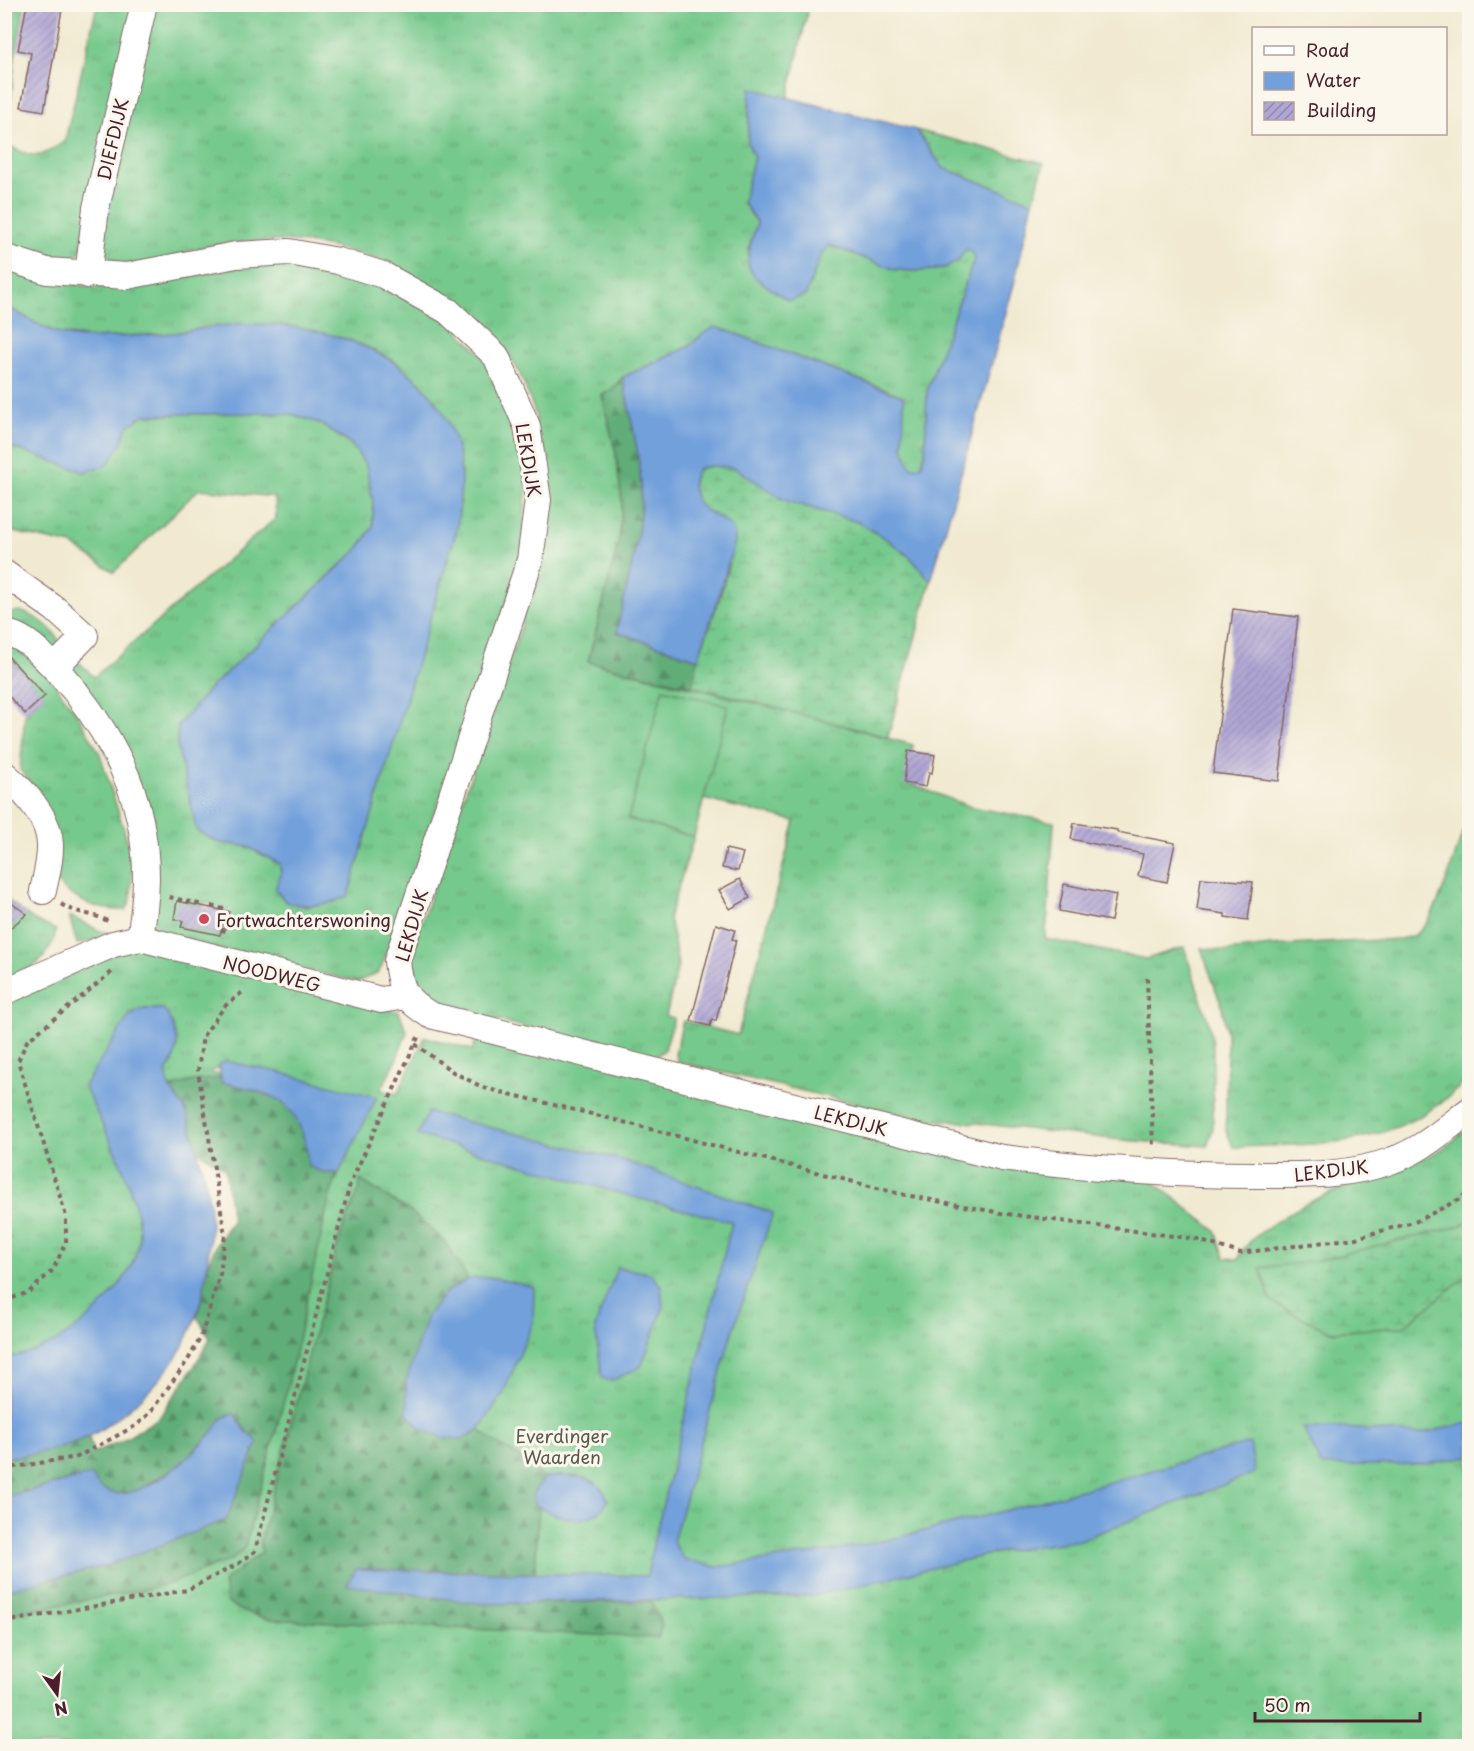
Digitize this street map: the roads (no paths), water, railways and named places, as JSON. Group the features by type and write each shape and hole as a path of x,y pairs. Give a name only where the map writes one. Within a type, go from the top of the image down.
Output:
{"street":[{"name":"DIEFDIJK","path":"87,275 96,208 144,4"},
{"name":"LEKDIJK","path":"4,257 48,271 128,276 236,255 289,252 328,259 383,275 448,311 496,356 527,426 538,500 530,560 397,961 399,983 406,996 418,1008 430,1015 1002,1158 1091,1169 1153,1173 1300,1175 1345,1172 1392,1161 1420,1148 1470,1110"},
{"path":"4,573 15,593 55,609 85,636 55,667"},
{"path":"4,633 11,633 34,647 55,667 88,708 108,739 121,764 140,817 147,864 147,894 140,938 113,944 4,992"},
{"path":"4,774 24,791 45,823 50,843 43,891"},
{"name":"NOODWEG","path":"140,938 381,1000 406,996"}],"water":[{"path":"750,88 916,130 943,168 1033,202 1014,284 931,581 910,557 888,540 858,522 784,500 735,468 713,466 699,468 693,483 694,494 698,502 730,526 734,531 735,539 698,659 617,632 635,550 641,500 638,453 623,377 688,347 715,327 904,397 903,448 911,467 919,467 925,453 927,390 975,257 970,250 966,249 958,261 947,267 934,270 896,270 829,245 820,256 806,295 789,301 763,284 750,271 748,263 757,223 743,202 754,157 748,143"},
{"path":"4,305 46,328 67,336 108,337 167,334 237,324 270,324 304,328 370,349 400,366 425,388 444,415 459,457 461,488 457,528 348,896 317,905 286,902 275,889 281,874 280,864 248,847 217,842 197,831 177,745 178,725 209,689 358,549 373,527 373,502 366,465 351,444 319,423 291,414 144,415 127,427 121,445 107,465 84,472 5,445"},
{"path":"142,1009 164,1009 176,1033 175,1056 166,1072 169,1088 187,1114 201,1162 211,1217 205,1281 200,1304 193,1325 172,1364 158,1382 122,1414 97,1432 79,1441 36,1453 5,1457 5,1358 31,1352 55,1342 77,1328 117,1287 134,1261 139,1241 139,1223 135,1204 120,1162 84,1086 129,1016"},
{"path":"226,1061 377,1097 339,1173 325,1173 308,1166 302,1132 289,1109 278,1099 221,1082 219,1064"},
{"path":"428,1112 622,1160 773,1213 730,1339 673,1542 684,1559 717,1567 830,1551 896,1538 1031,1504 1250,1443 1255,1473 1080,1540 999,1552 815,1596 484,1604 347,1585 356,1569 647,1576 732,1222 633,1197 417,1135"},
{"path":"617,1268 650,1273 661,1286 663,1309 641,1367 611,1381 602,1378 595,1327"},
{"path":"489,1277 534,1287 533,1323 503,1394 479,1430 461,1439 443,1438 420,1428 407,1413 406,1382 427,1316 446,1292 468,1279"},
{"path":"234,1414 246,1431 258,1442 226,1520 109,1565 5,1590 5,1497 91,1475 103,1489 118,1494 135,1491 170,1471 200,1445 223,1418"},
{"path":"1469,1423 1469,1456 1428,1464 1322,1466 1303,1428 1346,1428 1418,1434"},
{"path":"560,1476 589,1479 595,1482 608,1500 593,1515 574,1519 553,1514 534,1503 534,1492 544,1478"}],"place":[{"name":"Fortwachterswoning","path":"204,919"}],"park label":[{"name":"Everdinger Waarden","path":"562,1445"}]}
